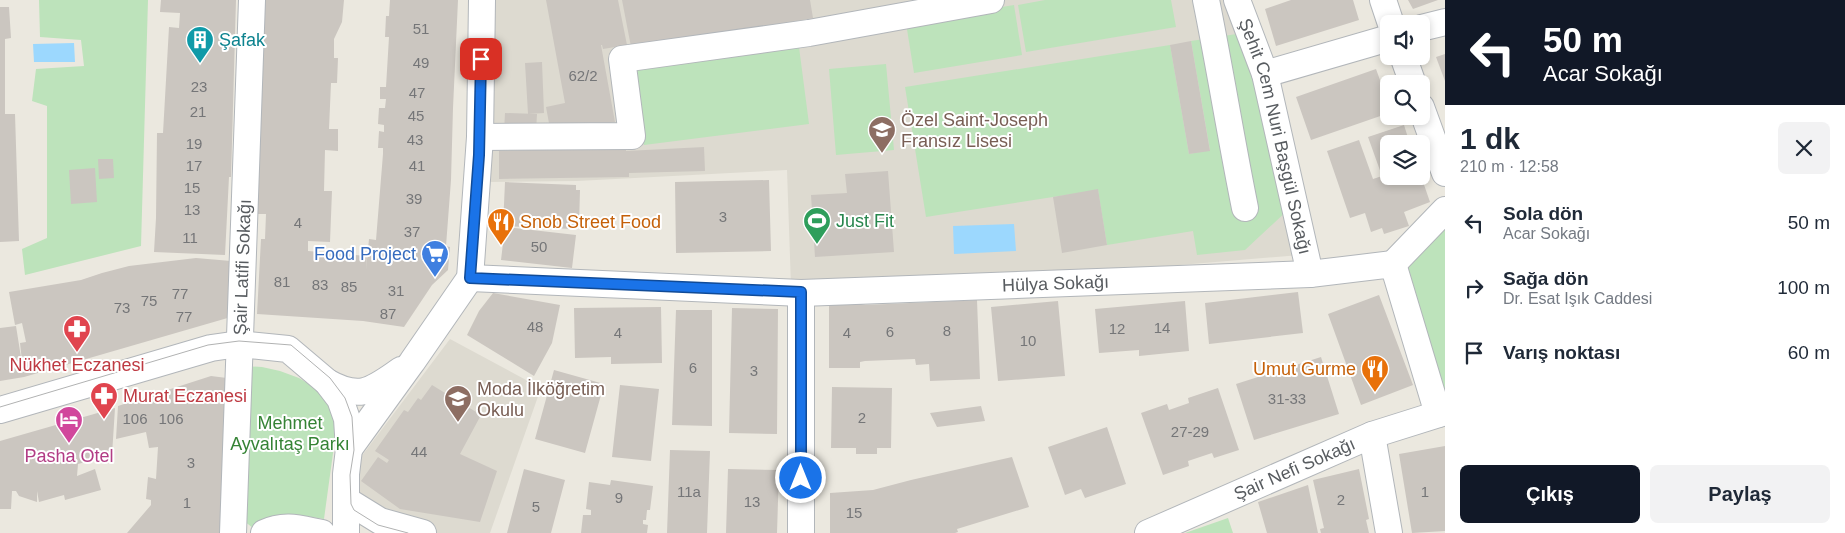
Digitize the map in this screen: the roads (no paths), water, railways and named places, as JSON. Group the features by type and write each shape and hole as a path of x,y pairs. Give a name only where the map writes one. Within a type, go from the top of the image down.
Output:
{"street":[{"name":"Şair Latifi Sokağı","path":"233,533 238,344 252,0"},
{"path":"349,449 470,278 480,137 482,0"},
{"path":"480,137 632,136 622,59 809,33 991,0"},
{"path":"1206,0 1245,208"},
{"name":"Şehit Cem Nuri Başgül Sokağı","path":"1237,0 1264,74 1310,274"},
{"path":"1383,0 1388,15"},
{"path":"1430,26 1445,22"},
{"path":"1264,74 1380,41"},
{"path":"1428,125 1445,173"},
{"path":"1441,413 1393,264 1445,210"},
{"name":"Hülya Sokağı","path":"470,278 801,292 1310,274 1393,264"},
{"path":"801,292 801,533"},
{"path":"0,410 211,348 238,344 288,348 327,382 340,399 348,419 349,449 346,474 346,533"},
{"path":"327,382 342,390 358,393 376,387 412,362"},
{"name":"Şair Nefi Sokağı","path":"1148,533 1372,435 1441,413"},
{"path":"1372,435 1389,533"},
{"path":"346,500 380,521 423,533"},
{"path":"264,533 275,528 286,527 322,533"}],"water":[{"path":"74,43 75,62 34,62 33,44"},
{"path":"1014,224 1016,251 954,254 953,226"}],"tram line":[{"path":"0,407 208,345 239,341 291,345 330,378 345,398 352,417 354,450 350,475 351,504 354,510 378,525 408,533"}],"place":[{"name":"Şafak","path":"200,64"},
{"name":"Özel Saint-Joseph Fransız Lisesi","path":"882,154"},
{"name":"Just Fit","path":"817,245"},
{"name":"Snob Street Food","path":"501,246"},
{"name":"Food Project","path":"435,278"},
{"name":"Nükhet Eczanesi","path":"77,353"},
{"name":"Umut Gurme","path":"1375,393"},
{"name":"Murat Eczanesi","path":"104,420"},
{"name":"Moda İlköğretim Okulu","path":"458,423"},
{"name":"Pasha Otel","path":"69,444"}],"park label":[{"name":"Mehmet Ayvalıtaş Parkı","path":"290,433"}]}
